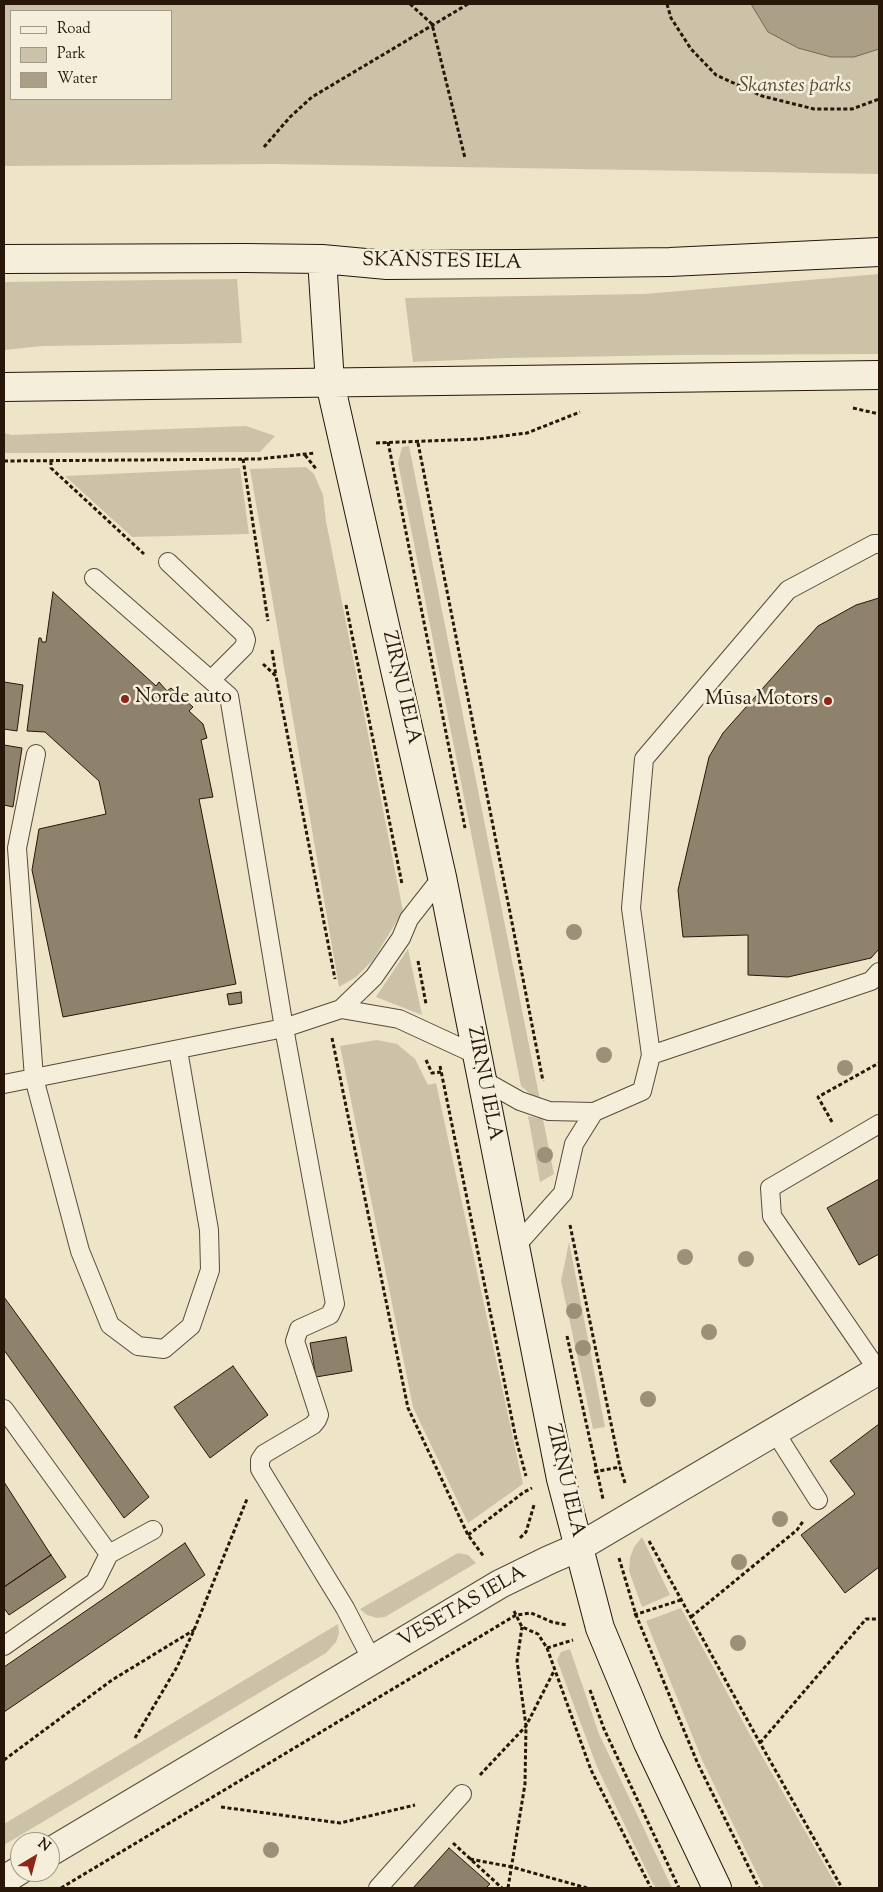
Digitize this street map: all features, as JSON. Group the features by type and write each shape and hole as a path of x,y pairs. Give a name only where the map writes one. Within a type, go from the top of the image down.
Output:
{"main road":[{"name":"SKANSTES IELA","path":"4,259 322,259 387,265 537,264 670,262 879,252"},
{"name":"ZIRŅU IELA","path":"322,259 330,383 442,877 561,1479 600,1628 648,1743 717,1888"},
{"path":"4,387 879,375"},
{"name":"VESETAS IELA","path":"60,1846 500,1584 580,1547 879,1371"}],"lane":[{"path":"4,1084 284,1028 335,1012 399,1019 479,1067 520,1101 549,1110 594,1112 642,1091 650,1055 631,908 644,759 788,590 874,544 879,544"},
{"path":"168,562 244,634 246,640 244,647 211,680"},
{"path":"94,578 230,696 284,1028 335,1304 330,1315 299,1329 295,1341 319,1415 317,1420 313,1425 264,1454 260,1460 260,1469 345,1608 372,1660"},
{"path":"36,754 16,848 34,1078 80,1251 110,1325 138,1346 164,1349 191,1326 210,1270 210,1230 178,1050"},
{"path":"335,1012 374,977 401,938 409,919 442,877"},
{"path":"650,1055 871,981 879,972"},
{"path":"514,1248 563,1193 574,1144 594,1112"},
{"path":"879,1124 770,1188 772,1216 879,1371"},
{"path":"4,1409 109,1554"},
{"path":"775,1432 818,1500"},
{"path":"4,1646 95,1582 109,1554 153,1530"},
{"path":"378,1888 462,1794"}],"path":[{"path":"410,4 432,24 465,158"},
{"path":"264,147 290,117 312,97 468,4"},
{"path":"666,4 671,18 691,49 716,75 762,96 814,109 852,109 879,100"},
{"path":"850,407 879,414"},
{"path":"4,461 244,459 305,455 388,442 418,443 446,439 479,439 527,432 583,411"},
{"path":"418,443 549,1110"},
{"path":"244,459 268,627"},
{"path":"271,647 276,676"},
{"path":"335,1012 332,1038 408,1408 468,1535 524,1492"},
{"path":"288,1046 341,1037"},
{"path":"425,1058 432,1073 441,1072"},
{"path":"845,1145 818,1096 879,1063"},
{"path":"563,1193 620,1467 635,1516 842,1888"},
{"path":"135,1738 178,1667 260,1469"},
{"path":"691,1617 797,1530 818,1500"},
{"path":"60,1888 516,1615 531,1613 552,1622 566,1625 596,1613"},
{"path":"760,1743 866,1619 879,1619"},
{"path":"508,1888 525,1784 526,1726 517,1661 522,1627"},
{"path":"4,1760 112,1680 194,1630"},
{"path":"547,1648 591,1770 651,1888"},
{"path":"462,1794 526,1726 554,1671"},
{"path":"222,1807 340,1823 415,1805"},
{"path":"434,1825 502,1888"},
{"path":"470,1859 512,1866 587,1888"}],"green space":[{"name":"Skanstes parks","path":"4,4 879,4 879,174 273,164 4,166"},
{"path":"879,274 879,354 506,358 413,362 405,298 644,294"},
{"path":"237,279 242,343 43,346 4,350 4,282"},
{"path":"246,426 275,436 260,452 4,453 4,433 12,435"},
{"path":"409,446 540,1100 521,1086 398,463 402,447"},
{"path":"306,467 314,474 323,495 326,521 403,911 373,960 356,977 339,987 250,469"},
{"path":"240,468 249,534 132,537 65,476"},
{"path":"408,949 422,1015 376,997"},
{"path":"377,1040 397,1044 415,1059 428,1085 436,1083 523,1484 468,1523 413,1407 340,1046"},
{"path":"528,1116 543,1119 554,1174 540,1182"},
{"path":"569,1242 605,1427 593,1429 561,1281"},
{"path":"642,1537 670,1595 642,1607 629,1571 630,1558 634,1547"},
{"path":"458,1553 468,1555 476,1563 385,1617 377,1618 367,1615 360,1609"},
{"path":"681,1608 755,1744 838,1888 764,1888 703,1762 646,1621"},
{"path":"338,1624 339,1633 336,1642 326,1653 26,1832 10,1832 10,1841 4,1845 4,1824"},
{"path":"570,1649 599,1734 672,1888 656,1888 652,1882 597,1767 557,1660 561,1652"}],"water":[{"path":"751,4 879,4 879,49 854,57 831,57 798,48 768,32"}],"building":[{"path":"53,592 156,686 159,682 167,691 171,688 193,707 189,711 203,724 207,738 201,740 213,797 199,799 236,984 63,1017 32,870 39,829 106,814 99,781 45,732 27,731 39,638 41,638 42,642 46,642"},
{"path":"879,598 879,949 871,958 788,977 748,975 748,935 683,937 678,890 709,757 723,733 818,626 856,605"},
{"path":"4,682 23,685 17,731 4,729"},
{"path":"4,745 22,748 13,807 4,805"},
{"path":"241,992 242,1003 229,1005 227,994"},
{"path":"879,1179 879,1254 859,1265 827,1208"},
{"path":"4,1297 149,1497 124,1518 4,1350"},
{"path":"346,1337 352,1371 316,1377 310,1343"},
{"path":"233,1366 268,1415 210,1458 174,1407"},
{"path":"879,1424 879,1567 845,1593 801,1535 855,1494 830,1461"},
{"path":"4,1482 51,1555 4,1587"},
{"path":"185,1543 205,1575 4,1712 4,1667"},
{"path":"51,1555 66,1577 9,1615 4,1608 4,1587"},
{"path":"449,1848 490,1884 486,1888 413,1888"}],"place":[{"name":"Norde auto","path":"125,699"},
{"name":"Mūsa Motors","path":"828,701"}]}
